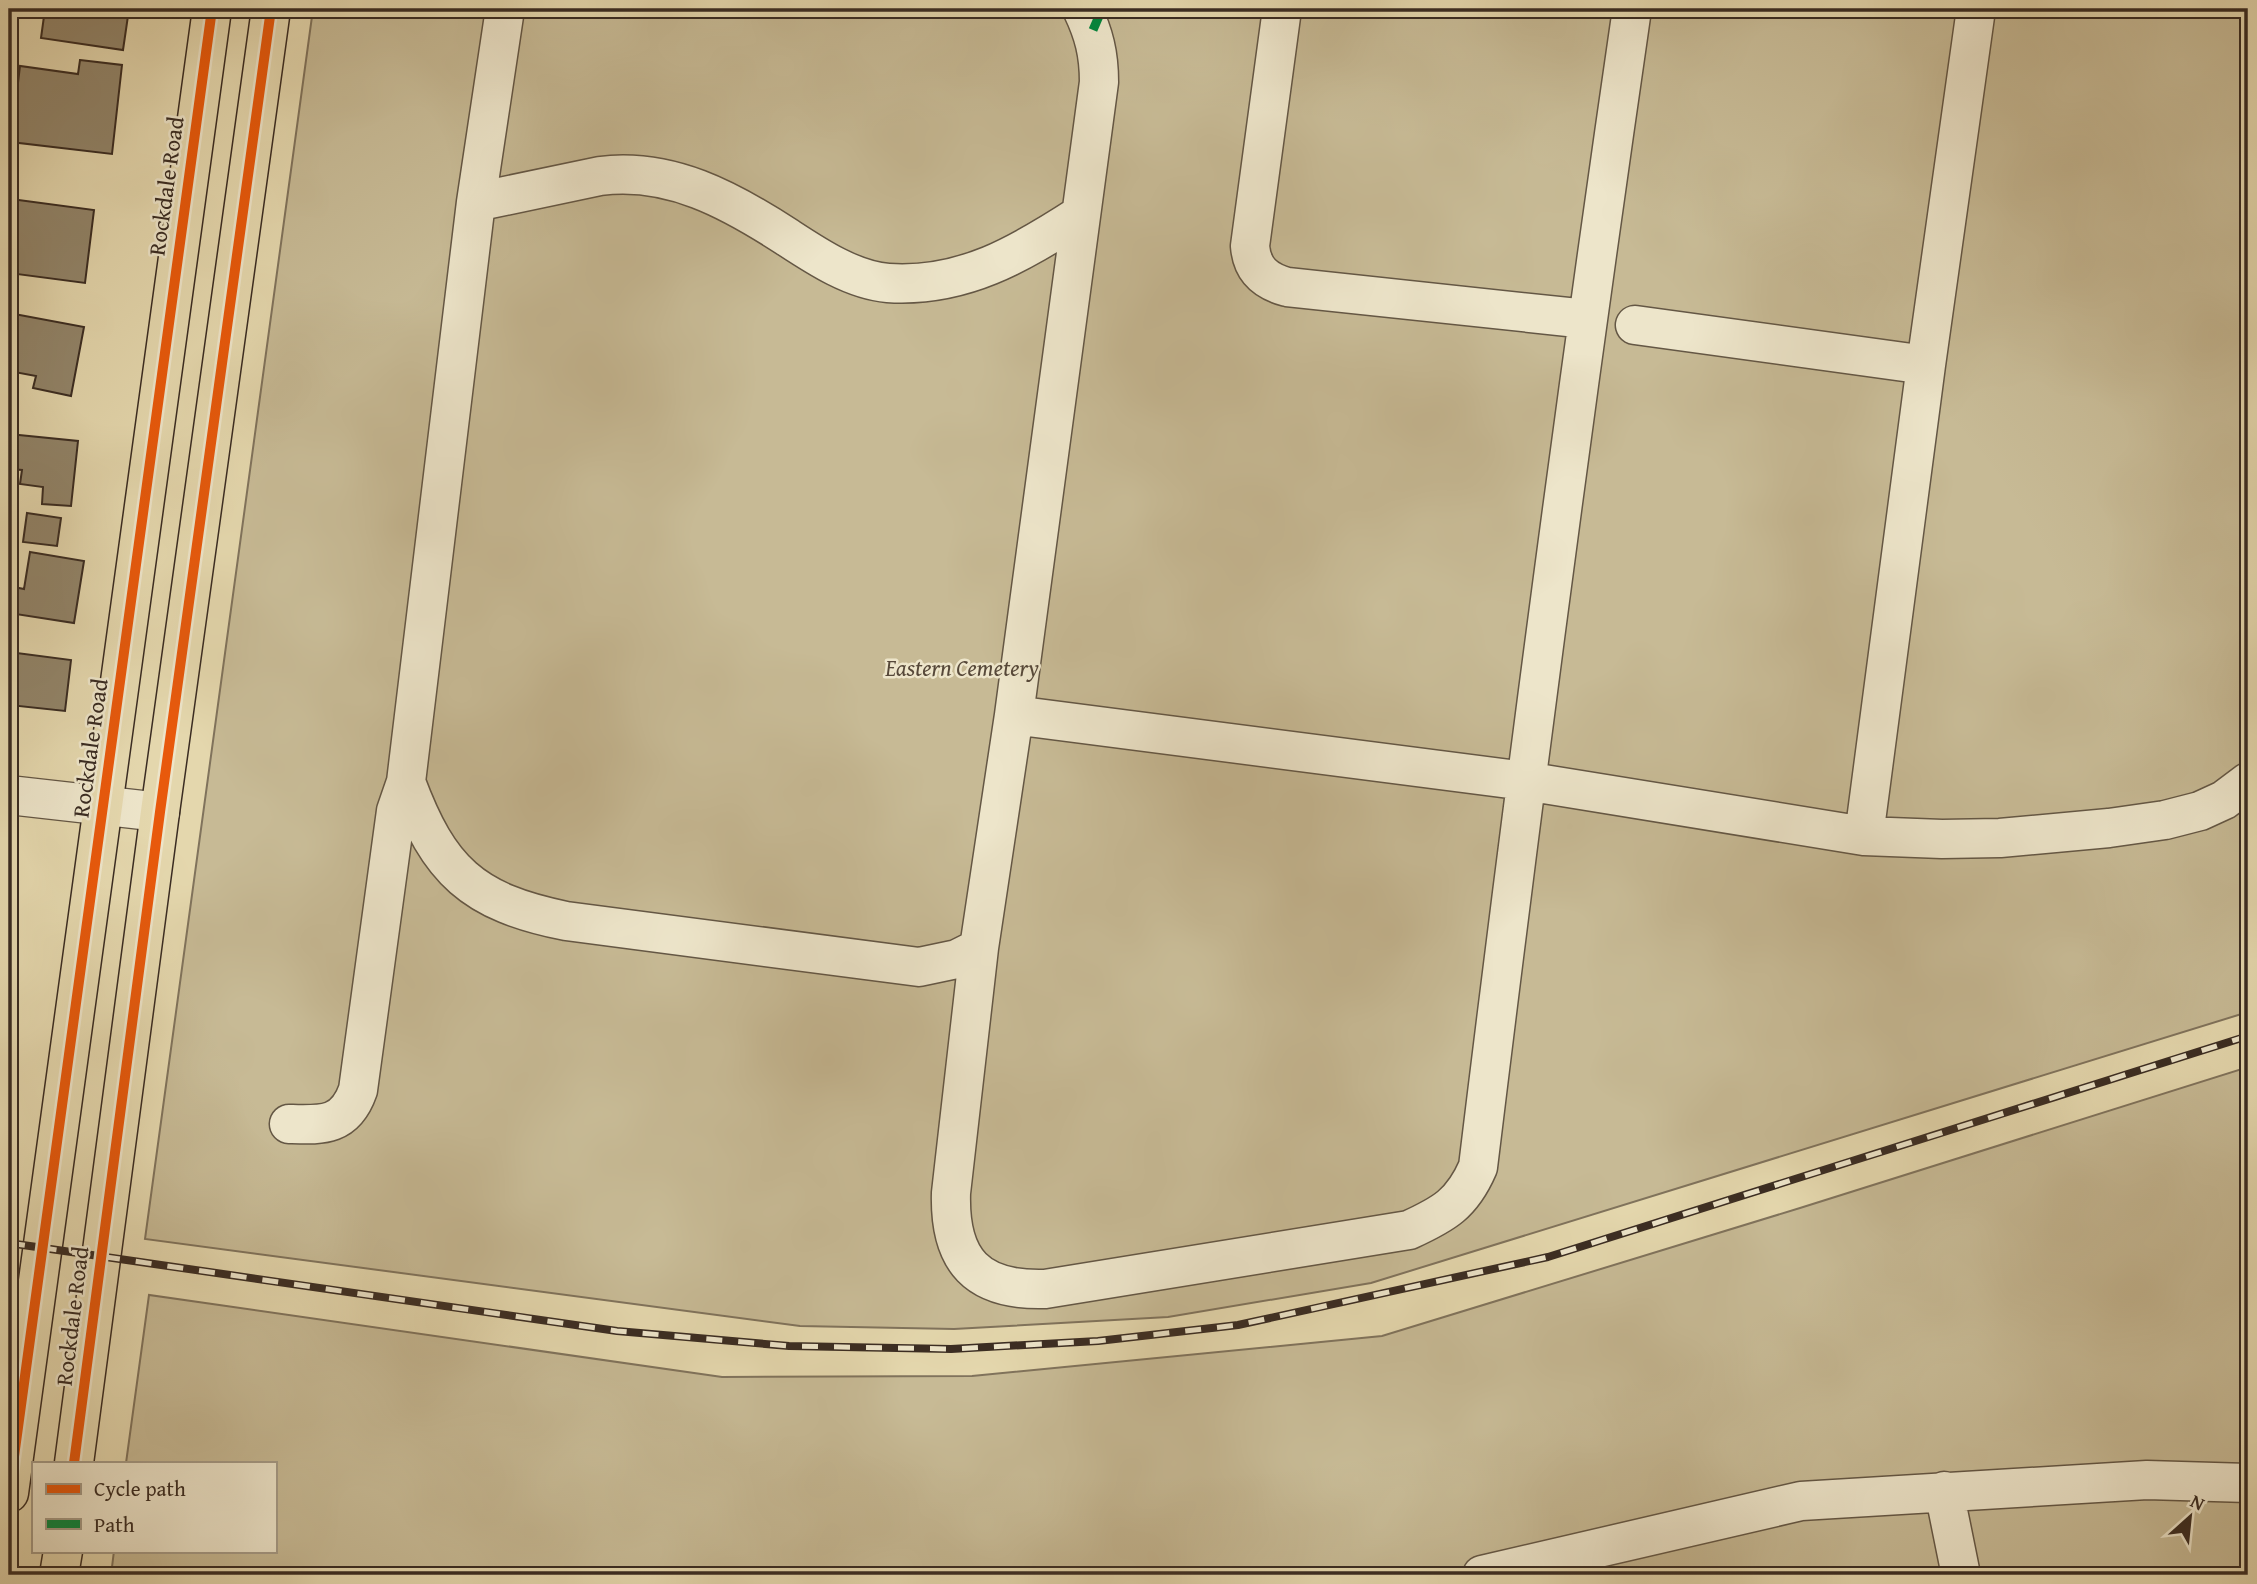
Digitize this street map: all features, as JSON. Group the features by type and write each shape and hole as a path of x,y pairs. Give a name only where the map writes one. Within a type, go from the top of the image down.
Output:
{"main road":[{"name":"Rockdale Road","path":"9,1493 212,9"},
{"name":"Rockdale Road","path":"74,1462 160,812 271,9"},
{"path":"59,1575 63,1552"}],"street":[{"path":"289,1124 321,1125 332,1122 344,1114 354,1102 358,1090 396,811 405,782 476,202 505,9"},
{"path":"1082,9 1093,30 1099,54 1099,82 1014,715 979,948 951,1194 950,1218 955,1241 964,1259 980,1275 998,1285 1024,1290 1045,1289 1409,1230 1443,1214 1461,1198 1478,1167 1525,781 1587,318 1632,9"},
{"path":"1282,9 1250,246 1256,269 1266,279 1287,287 1587,318"},
{"path":"1864,836 1976,9"},
{"path":"476,202 600,176 621,173 647,174 678,181 710,193 752,214 833,264 887,283 925,282 958,277 990,267 1028,249 1080,215"},
{"path":"1635,325 1926,365"},
{"path":"1014,715 1525,781 1864,836 2000,838 2109,828 2165,820 2200,811 2224,800 2248,782"},
{"path":"405,782 417,812 444,860 469,883 500,902 529,913 566,921 919,967 957,959 979,948"},
{"path":"9,795 160,812"},
{"path":"388,883 444,860"},
{"path":"1482,1575 1801,1501 2147,1480 2248,1483"},
{"path":"1944,1491 1961,1575"}],"green space":[{"name":"Eastern Cemetery","path":"313,9 2248,9 2248,1012 1371,1283 1168,1317 954,1329 800,1326 145,1239"},
{"path":"2248,1067 2248,1575 111,1575 114,1552 276,1552 276,1462 126,1462 149,1295 722,1377 972,1376 1382,1336"}],"building":[{"path":"45,9 129,9 123,50 41,38"},
{"path":"80,60 122,65 112,154 11,142 20,66 78,74"},
{"path":"11,199 94,210 85,283 9,273"},
{"path":"9,313 84,327 71,396 33,388 36,376 9,371"},
{"path":"9,434 78,441 71,506 42,504 43,487 20,484 22,470 9,469"},
{"path":"27,513 61,518 57,546 23,542"},
{"path":"30,552 84,561 74,623 9,613 9,586 24,589"},
{"path":"9,652 71,660 65,711 10,705 9,709"}],"railway":[{"path":"9,1243 617,1331 789,1346 951,1349 1098,1341 1238,1325 1548,1257 2248,1036"}],"marked path":[{"path":"1093,30 1102,9"}],"cycle path":[{"path":"9,1493 212,9"},
{"path":"74,1462 160,812 271,9"}]}
